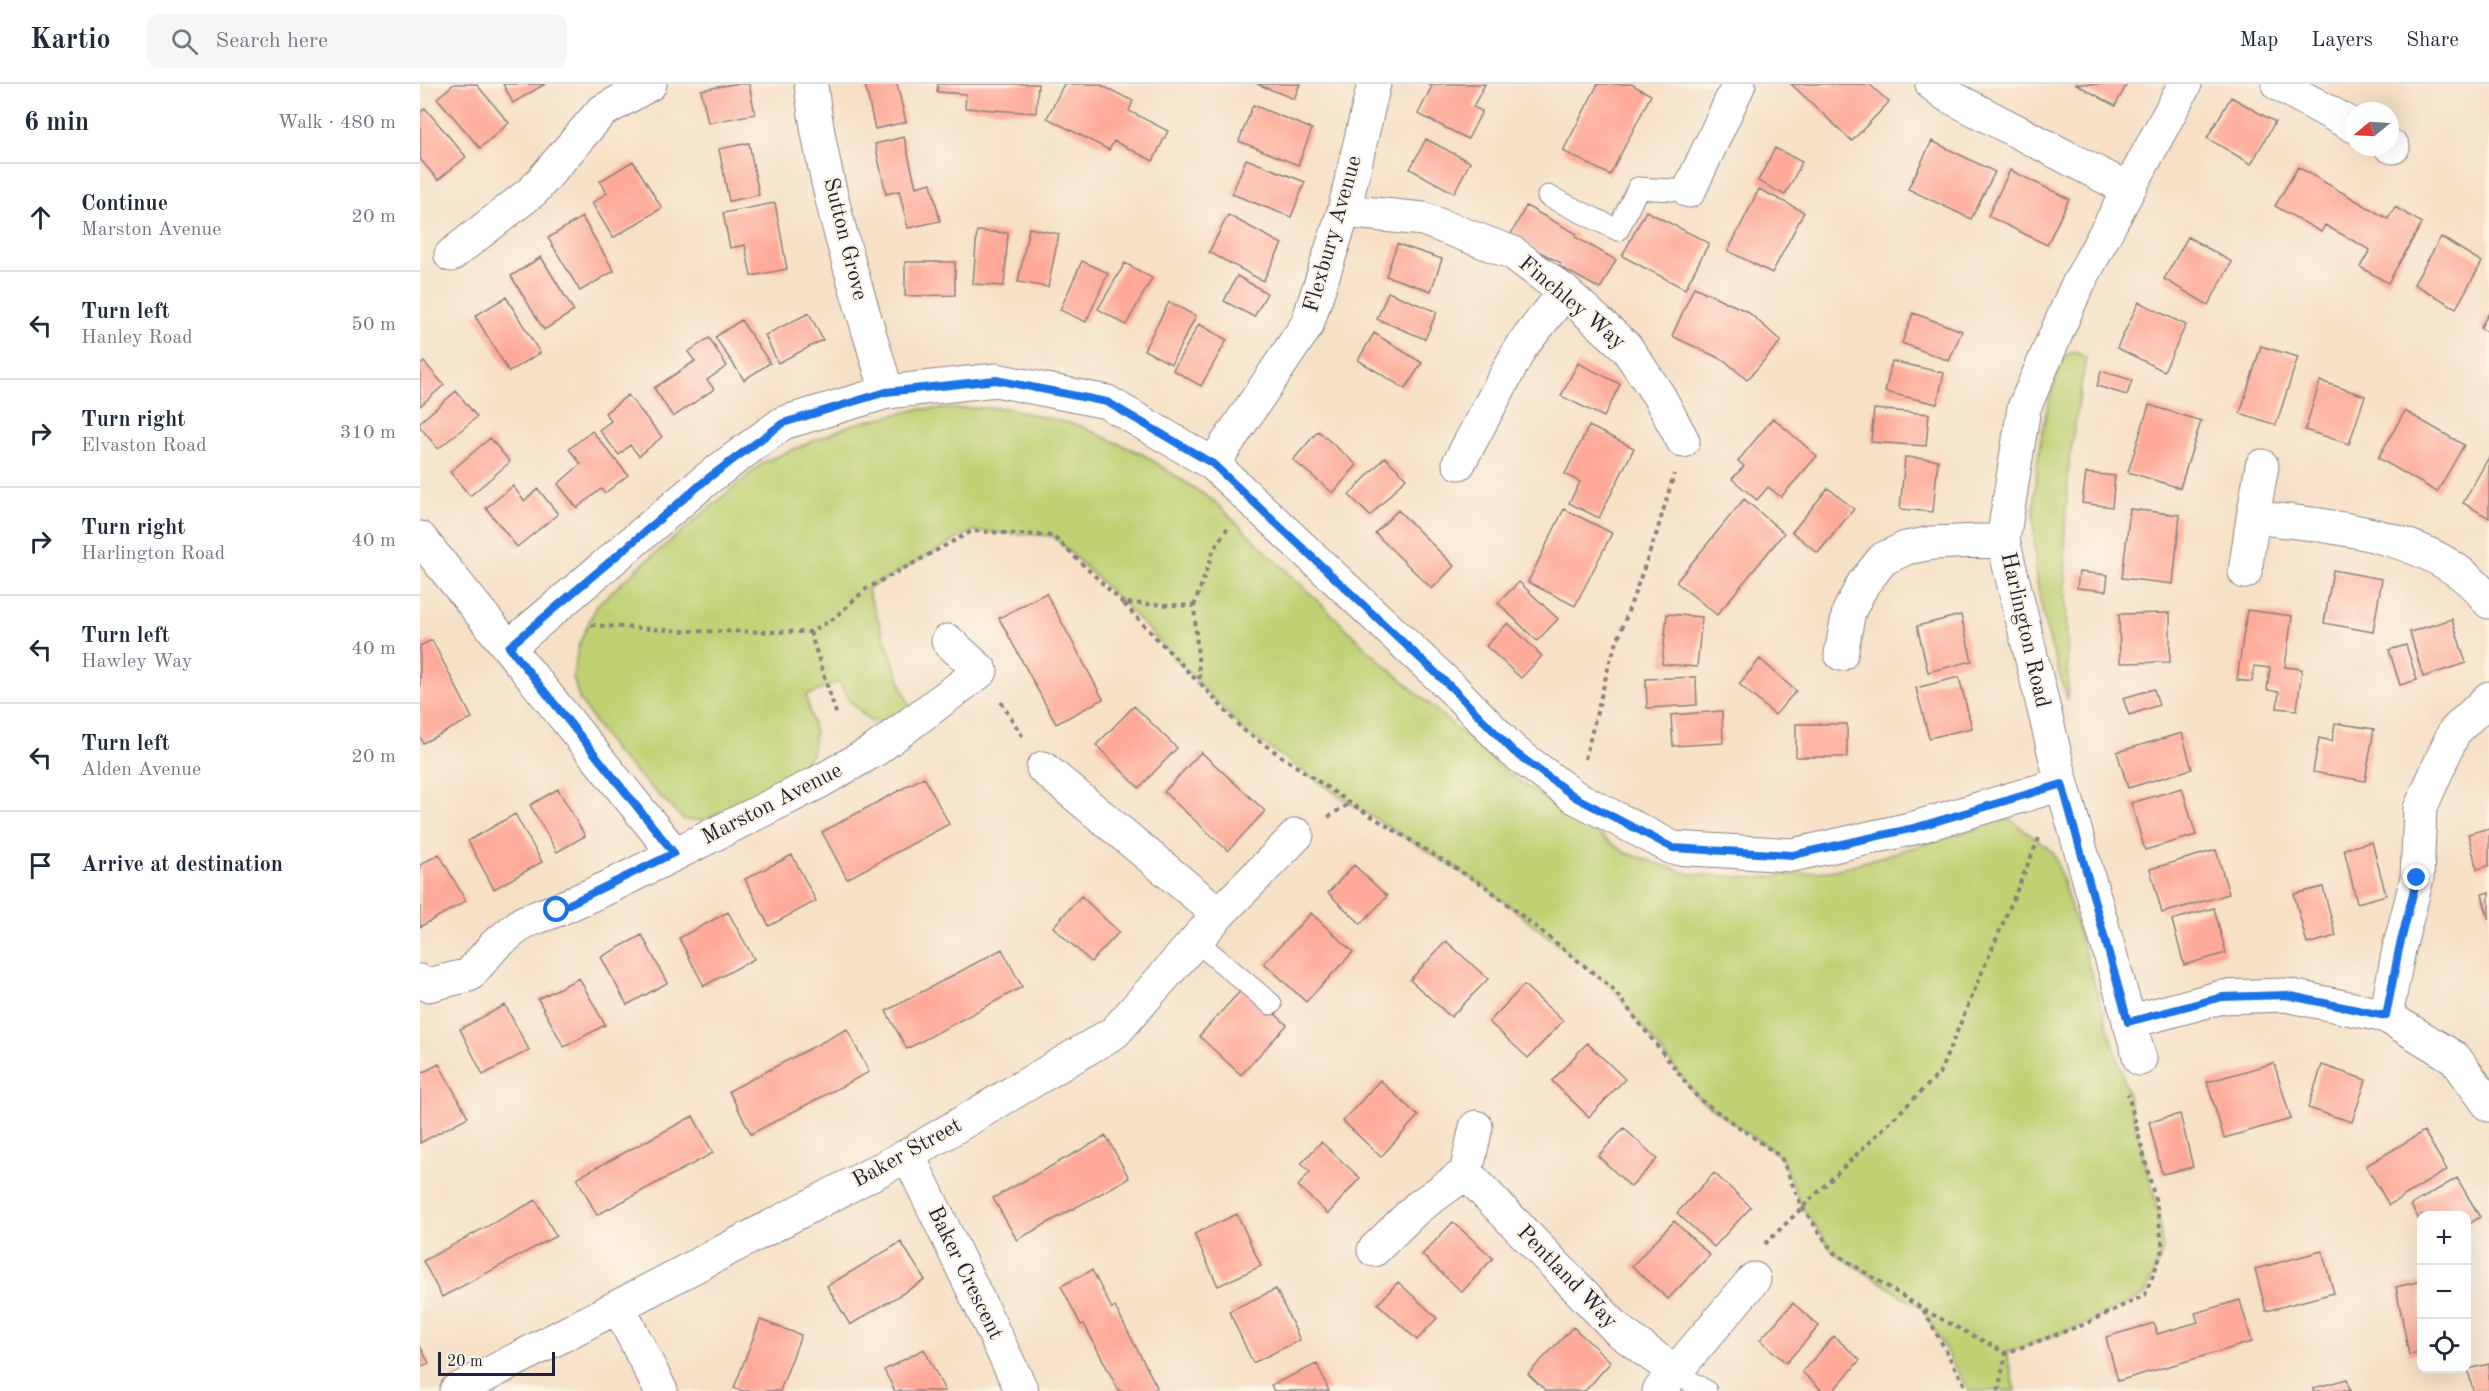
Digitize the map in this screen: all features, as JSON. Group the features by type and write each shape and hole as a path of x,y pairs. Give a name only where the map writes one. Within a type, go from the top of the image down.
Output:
{"street":[{"path":"451,255 533,191 601,112 650,84"},
{"name":"Sutton Grove","path":"811,84 814,113 842,240 886,392"},
{"name":"Flexbury Avenue","path":"1213,464 1307,325 1344,211 1374,84"},
{"path":"1689,191 1739,84"},
{"path":"1932,84 1945,94 2128,189"},
{"name":"Harlington Road","path":"2140,1059 2062,784 2003,540 2024,408 2075,290 2185,84"},
{"path":"2278,84 2345,121"},
{"name":"Finchley Way","path":"1344,211 1423,219 1513,253 1565,292 1626,347 1659,396 1683,441"},
{"path":"1459,463 1521,347 1565,292"},
{"path":"509,647 707,479 783,423 886,392 996,380 1107,402 1213,464 1454,690 1513,751 1575,797 1673,848 1793,855 1914,828 2062,784"},
{"path":"2245,572 2262,466"},
{"path":"2253,517 2350,529 2432,554 2481,590 2489,602"},
{"path":"420,538 674,853"},
{"path":"1841,654 1849,611 1863,584 1883,559 1906,548 1932,543 2003,540"},
{"path":"948,641 981,671"},
{"name":"Marston Avenue","path":"420,981 428,985 469,975 495,945 524,922 609,887 819,782 875,750 981,671"},
{"path":"2386,1016 2399,949 2417,878 2420,808 2454,732 2489,698"},
{"path":"1043,768 1219,914"},
{"name":"Baker Street","path":"456,1391 908,1155 1115,1032 1219,914 1298,835"},
{"path":"2128,1022 2222,997 2286,995 2386,1016 2455,1058 2489,1105"},
{"path":"1374,1250 1417,1208 1466,1173 1476,1127"},
{"name":"Baker Crescent","path":"908,1155 1022,1391"},
{"name":"Pentland Way","path":"1466,1173 1667,1382"},
{"path":"1667,1382 1754,1279"},
{"path":"618,1306 661,1391"}],"lane":[{"path":"1548,196 1618,230 1638,188 1689,191"},
{"path":"1195,940 1271,1004"},
{"path":"1667,1382 1706,1391"}],"path":[{"path":"1575,797 1610,661 1656,535 1683,441"},
{"path":"1194,606 1214,549 1247,496"},
{"path":"1123,603 1200,683"},
{"path":"810,632 837,716"},
{"path":"981,671 1043,768"},
{"path":"1802,1207 1939,1074 2062,784"},
{"path":"1923,1309 2006,1353 2085,1324 2145,1295 2163,1250 2157,1207 2122,1073 2140,1059"},
{"path":"1998,1391 2006,1353"}],"green space":[{"path":"2074,352 2086,357 2069,461 2065,531 2068,701 2049,637 2038,587 2034,506 2041,440 2050,398 2066,355"},
{"path":"1006,408 1080,426 1144,455 1214,501 1377,658 1507,773 1626,853 1690,874 1758,878 1836,870 2010,819 2054,853 2122,1073 2157,1207 2163,1250 2145,1295 2085,1324 2006,1353 2016,1391 1968,1391 1923,1309 1833,1252 1802,1207 1781,1157 1698,1098 1612,988 1486,887 1350,803 1243,730 1123,603 1053,536 972,531 867,589 910,708 884,722 870,721 849,700 839,682 806,696 815,733 812,754 795,772 706,820 684,820 614,751 579,699 573,676 579,644 597,605 764,462 851,425 919,409"}],"building":[{"path":"454,84 476,84 509,123 480,148 437,98"},
{"path":"503,84 545,84 513,103"},
{"path":"734,84 749,84 755,114 708,123 701,90"},
{"path":"865,84 897,84 906,122 875,129"},
{"path":"938,84 1038,84 1036,113 965,108 966,94 937,92"},
{"path":"1064,84 1099,84 1133,101 1129,111 1168,131 1153,161 1114,141 1109,150 1047,118"},
{"path":"1257,84 1300,84 1294,99"},
{"path":"1429,84 1485,84 1473,107 1482,111 1468,139 1418,114 1432,86"},
{"path":"1598,84 1631,84 1651,95 1610,175 1563,151"},
{"path":"1791,84 1869,84 1889,102 1852,141"},
{"path":"2076,84 2127,84 2115,106"},
{"path":"2231,97 2275,122 2251,164 2207,138"},
{"path":"1253,105 1312,129 1298,165 1239,141"},
{"path":"425,108 466,157 438,180 420,159 420,113"},
{"path":"904,137 916,187 931,183 940,221 908,228 899,191 886,194 875,144"},
{"path":"1426,139 1470,162 1454,193 1410,169"},
{"path":"1932,141 1995,172 1971,219 1908,189"},
{"path":"749,143 759,195 729,201 719,149"},
{"path":"1775,148 1802,162 1785,195 1758,181"},
{"path":"1246,159 1305,182 1291,217 1232,194"},
{"path":"633,161 662,208 613,238 592,203 607,193 600,181"},
{"path":"2298,167 2388,219 2395,207 2422,223 2388,283 2360,267 2370,250 2325,225 2321,232 2275,206"},
{"path":"2010,170 2069,199 2047,245 1988,216"},
{"path":"1759,189 1804,212 1772,273 1728,251"},
{"path":"775,203 787,269 751,276 745,245 730,248 723,213"},
{"path":"1526,206 1577,234 1575,237 1616,260 1600,289 1559,266 1561,263 1510,236"},
{"path":"1646,211 1709,243 1685,289 1622,256"},
{"path":"1228,215 1282,244 1263,281 1209,252"},
{"path":"582,217 614,271 580,291 548,238"},
{"path":"1029,228 1059,234 1048,287 1018,282"},
{"path":"977,231 1008,233 1004,286 973,284"},
{"path":"2188,237 2232,262 2208,305 2164,279"},
{"path":"2441,237 2482,262 2456,308 2414,284"},
{"path":"1397,244 1442,259 1431,291 1386,276"},
{"path":"541,257 574,311 544,330 511,276"},
{"path":"1082,261 1108,273 1086,322 1060,310"},
{"path":"905,262 955,262 955,295 905,296"},
{"path":"1125,263 1152,278 1126,325 1098,309"},
{"path":"1237,276 1267,293 1254,317 1224,301"},
{"path":"1694,287 1748,312 1781,341 1747,380 1725,361 1672,336"},
{"path":"1388,292 1437,312 1425,339 1377,319"},
{"path":"506,297 540,353 509,372 475,316"},
{"path":"1169,302 1196,316 1171,364 1144,350"},
{"path":"2139,302 2186,325 2164,371 2117,348"},
{"path":"809,313 823,340 778,363 765,335"},
{"path":"1913,313 1962,331 1949,361 1902,343"},
{"path":"2489,313 2489,333 2480,328"},
{"path":"741,320 770,363 744,380 715,337"},
{"path":"1199,324 1227,340 1201,386 1173,370"},
{"path":"1374,333 1422,363 1405,389 1358,360"},
{"path":"709,338 727,366 707,380 714,389 673,417 654,388 695,361 688,352"},
{"path":"2261,346 2298,357 2276,425 2240,413"},
{"path":"1892,361 1944,373 1937,404 1885,392"},
{"path":"424,362 444,385 420,406 420,365"},
{"path":"1578,363 1620,384 1604,417 1561,396"},
{"path":"2101,371 2132,380 2127,395 2097,386"},
{"path":"2320,381 2365,396 2349,444 2305,430"},
{"path":"456,391 477,417 438,449 420,427 420,422"},
{"path":"628,395 662,437 639,456 630,445 619,455 599,430 611,421 605,413"},
{"path":"2149,405 2201,421 2180,488 2128,472"},
{"path":"1874,409 1929,414 1926,446 1871,442"},
{"path":"2405,411 2464,445 2437,492 2378,458"},
{"path":"1773,418 1817,456 1781,497 1768,487 1757,500 1732,479 1744,466 1738,461"},
{"path":"1589,426 1634,448 1599,518 1569,503 1580,482 1565,474"},
{"path":"592,431 628,475 605,493 601,489 577,508 558,484 581,464 569,449"},
{"path":"1318,431 1357,465 1333,493 1293,460"},
{"path":"490,438 510,462 470,496 450,472"},
{"path":"1385,457 1406,478 1370,516 1349,495"},
{"path":"1905,457 1938,460 1933,512 1900,509"},
{"path":"2489,457 2489,518 2463,503"},
{"path":"2086,473 2115,476 2112,507 2082,503"},
{"path":"513,486 524,501 538,489 558,514 517,547 486,508"},
{"path":"1828,488 1854,509 1818,553 1792,532"},
{"path":"1744,499 1784,533 1717,615 1676,582"},
{"path":"1564,509 1612,533 1575,606 1528,582"},
{"path":"2130,509 2180,515 2173,584 2122,578"},
{"path":"1398,510 1454,566 1432,589 1375,533"},
{"path":"2333,570 2382,579 2373,632 2324,623"},
{"path":"2079,572 2108,575 2106,591 2077,588"},
{"path":"1519,582 1558,619 1537,641 1498,603"},
{"path":"1046,593 1103,699 1056,724 999,618"},
{"path":"2247,610 2292,616 2285,667 2302,669 2297,710 2277,708 2279,692 2267,690 2270,668 2254,666 2252,682 2237,680"},
{"path":"2170,613 2170,662 2120,663 2119,614"},
{"path":"1667,614 1702,617 1697,667 1662,664"},
{"path":"1961,615 1972,661 1928,672 1917,626"},
{"path":"2452,619 2466,663 2423,677 2410,632"},
{"path":"1508,623 1542,656 1521,678 1486,646"},
{"path":"432,640 472,718 423,743 420,737 420,646"},
{"path":"2406,645 2417,680 2400,685 2389,650"},
{"path":"1760,659 1796,691 1775,715 1739,684"},
{"path":"1696,677 1697,705 1647,708 1646,679"},
{"path":"1959,677 1972,728 1929,738 1916,688"},
{"path":"2154,689 2159,705 2129,715 2123,698"},
{"path":"1134,706 1177,748 1139,788 1096,745"},
{"path":"1722,711 1723,743 1673,746 1671,715"},
{"path":"2335,723 2374,729 2365,781 2313,772 2319,738 2332,741"},
{"path":"1796,724 1847,724 1847,757 1796,757"},
{"path":"2182,733 2192,769 2128,788 2117,752"},
{"path":"1201,752 1265,811 1228,851 1164,792"},
{"path":"924,777 949,824 847,879 822,832"},
{"path":"2182,788 2196,835 2145,850 2131,803"},
{"path":"558,789 585,836 557,852 530,805"},
{"path":"515,814 542,862 494,889 468,841"},
{"path":"2489,828 2489,866 2477,869 2468,834"},
{"path":"2372,842 2386,895 2357,903 2344,849"},
{"path":"2216,850 2229,894 2162,913 2150,869"},
{"path":"439,854 466,901 420,927 420,865"},
{"path":"792,855 816,901 769,926 745,879"},
{"path":"1354,865 1387,896 1361,924 1328,893"},
{"path":"2323,887 2336,936 2307,944 2294,894"},
{"path":"2489,892 2489,918 2488,918 2482,894"},
{"path":"1081,896 1119,932 1091,962 1053,927"},
{"path":"2214,908 2226,953 2184,965 2172,920"},
{"path":"728,912 754,959 704,986 679,938"},
{"path":"1311,913 1353,952 1306,1002 1264,963"},
{"path":"642,935 667,983 627,1005 601,957"},
{"path":"1446,941 1488,979 1451,1017 1410,980"},
{"path":"1002,949 1022,987 907,1049 886,1011"},
{"path":"579,978 605,1025 564,1047 538,999"},
{"path":"1524,985 1563,1021 1528,1058 1489,1022"},
{"path":"1245,986 1287,1025 1241,1075 1199,1036"},
{"path":"505,1005 529,1050 483,1075 460,1029"},
{"path":"847,1029 869,1072 751,1134 729,1091"},
{"path":"1587,1043 1625,1079 1589,1117 1552,1081"},
{"path":"2274,1063 2291,1119 2224,1138 2207,1082"},
{"path":"439,1064 468,1117 420,1143 420,1074"},
{"path":"2322,1065 2366,1080 2352,1122 2308,1108"},
{"path":"1380,1080 1418,1116 1381,1157 1343,1121"},
{"path":"2180,1114 2193,1167 2162,1174 2149,1122"},
{"path":"693,1116 713,1153 597,1215 577,1178"},
{"path":"1624,1128 1657,1159 1631,1187 1598,1156"},
{"path":"2424,1131 2447,1170 2389,1205 2366,1166"},
{"path":"1106,1136 1129,1178 1017,1240 993,1198"},
{"path":"1321,1142 1360,1178 1328,1214 1298,1186 1310,1172 1301,1164"},
{"path":"1714,1173 1751,1207 1714,1247 1677,1213"},
{"path":"2457,1178 2480,1217 2471,1223 2471,1211 2417,1211 2417,1216 2411,1205"},
{"path":"536,1200 556,1236 442,1297 423,1261"},
{"path":"1237,1214 1261,1266 1218,1286 1194,1234"},
{"path":"1674,1221 1710,1255 1668,1299 1632,1266"},
{"path":"1453,1222 1493,1258 1462,1292 1422,1255"},
{"path":"901,1242 925,1280 850,1325 827,1286"},
{"path":"2322,1251 2334,1293 2266,1311 2255,1269"},
{"path":"1092,1270 1112,1309 1115,1307 1157,1387 1152,1391 1119,1391 1061,1286"},
{"path":"1398,1282 1437,1318 1417,1340 1378,1304"},
{"path":"2417,1282 2417,1354 2409,1355 2396,1287"},
{"path":"1276,1289 1300,1340 1253,1363 1229,1311"},
{"path":"2240,1300 2252,1342 2118,1381 2106,1337 2154,1323 2157,1334 2198,1322 2195,1313"},
{"path":"1793,1303 1819,1326 1786,1363 1760,1340"},
{"path":"760,1320 801,1335 780,1391 743,1391 734,1388"},
{"path":"1573,1327 1611,1362 1585,1391 1546,1391 1528,1374"},
{"path":"1834,1336 1860,1360 1833,1391 1823,1391 1802,1372"},
{"path":"420,1346 429,1363 420,1367"},
{"path":"924,1349 945,1391 895,1391 884,1370"},
{"path":"1317,1364 1329,1391 1274,1391 1271,1385"},
{"path":"2489,1364 2489,1391 2473,1391 2469,1373 2471,1373 2471,1368"},
{"path":"2347,1379 2350,1391 2313,1391 2313,1388"}],"route":[{"path":"557,910 609,887 674,853 509,647 707,479 783,423 886,392 996,380 1107,402 1213,464 1454,690 1513,751 1575,797 1673,848 1793,855 1914,828 2062,784 2128,1022 2222,997 2286,995 2386,1016 2399,949 2417,878"}]}
